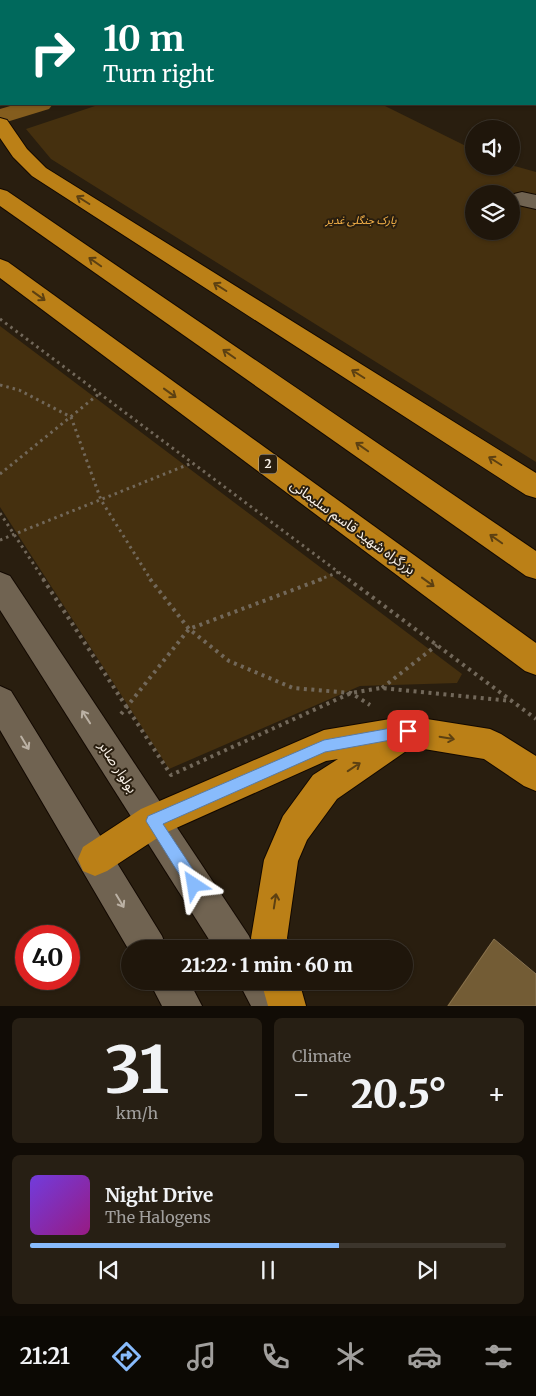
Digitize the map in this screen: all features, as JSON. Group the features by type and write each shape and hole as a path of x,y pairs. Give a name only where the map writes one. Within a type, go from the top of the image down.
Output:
{"highway":[{"path":"3,129 20,153 39,172 536,487"},
{"path":"0,196 536,567"},
{"name":"بزرگراه شهید قاسم سلیمانی","path":"0,268 536,662"},
{"path":"270,940 281,860 295,828 326,787 408,731"},
{"path":"95,859 153,821 324,746 408,731 490,745 536,775"},
{"path":"283,990 287,1006"}],"street":[{"name":"بولوار صابر","path":"0,585 230,940"},
{"path":"0,701 144,940"},
{"path":"173,990 183,1006"},
{"path":"263,990 274,1006"}],"path":[{"path":"0,319 536,719"},
{"path":"0,385 19,390 71,417 101,500 152,582 189,630 228,661 293,688 352,693 408,731"},
{"path":"0,474 100,393"},
{"path":"0,540 193,463"},
{"path":"0,513 171,775 352,693 381,688 512,701"},
{"path":"101,740 189,630 339,572"},
{"path":"381,688 438,645"}],"green space":[{"name":"پارک جنگلی غدیر","path":"98,105 383,105 465,146 465,175 520,175 520,168 536,172 536,462 51,159 26,129"},
{"path":"0,326 462,674 457,683 360,686 169,769 0,507"}],"building":[{"path":"494,939 536,974 536,1006 448,1006"}],"waterway":[{"path":"0,117 38,105"}],"route":[{"path":"194,885 153,821 324,746 408,731"}]}
